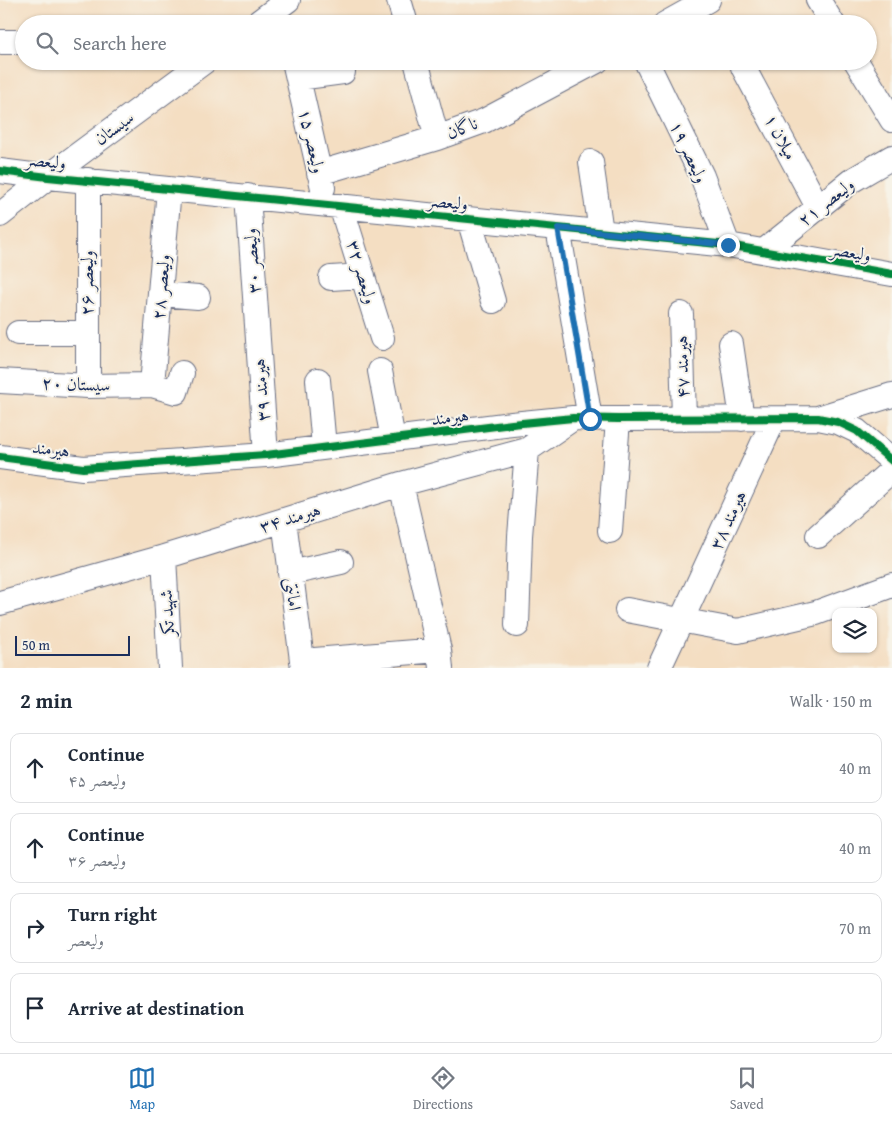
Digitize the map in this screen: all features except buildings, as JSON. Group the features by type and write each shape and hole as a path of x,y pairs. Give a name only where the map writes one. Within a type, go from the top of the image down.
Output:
{"street":[{"path":"400,0 404,15"},
{"path":"681,15 708,0"},
{"path":"818,0 827,15"},
{"path":"271,15 284,7"},
{"path":"0,42 15,42"},
{"name":"سیستان","path":"0,215 48,177 193,70"},
{"path":"296,70 343,72"},
{"name":"ولیعصر ۱۵","path":"296,70 319,173 334,205"},
{"path":"418,70 437,138"},
{"name":"ناگان","path":"319,173 437,138 484,121 580,70"},
{"name":"ولیعصر ۱۹","path":"650,70 702,176 728,245"},
{"name":"میلان ۱","path":"745,70 818,207"},
{"path":"861,70 892,120"},
{"name":"ولیعصر ۲۱","path":"764,251 851,180 892,157"},
{"path":"591,162 601,232"},
{"name":"ولیعصر","path":"0,171 728,245 892,274"},
{"name":"ولیعصر ۲۶","path":"88,180 88,386"},
{"name":"ولیعصر ۲۸","path":"152,385 169,189"},
{"name":"ولیعصر ۳۰","path":"248,196 257,326"},
{"name":"ولیعصر ۳۲","path":"334,205 363,276 382,338"},
{"path":"469,219 493,301"},
{"path":"558,228 574,323 582,418"},
{"path":"332,278 363,276"},
{"path":"160,294 198,297"},
{"name":"هیرمند ۴۷","path":"681,314 684,419"},
{"name":"هیرمند ۳۹","path":"257,326 266,455"},
{"path":"18,333 87,333"},
{"path":"731,344 742,419"},
{"path":"380,371 393,439"},
{"name":"سیستان ۲۰","path":"0,381 88,386 152,385 176,392 182,373"},
{"path":"318,380 324,448"},
{"path":"818,418 892,395"},
{"name":"هیرمند","path":"0,457 83,468 266,455 512,424 582,418 818,418 838,422 857,431 892,461"},
{"name":"هیرمند ۳۴","path":"0,603 164,557 402,484 527,450 582,418"},
{"path":"610,531 618,419"},
{"name":"هیرمند ۳۸","path":"659,668 774,419"},
{"path":"517,625 520,536 527,450"},
{"path":"818,536 892,470"},
{"path":"303,664 440,659 402,484"},
{"name":"امانتی","path":"284,520 303,664"},
{"name":"شهید تکر","path":"164,557 170,668"},
{"path":"290,572 341,562"},
{"path":"627,610 738,631 816,613 892,585"}],"cycle path":[{"path":"0,171 728,245 892,274"},
{"path":"0,457 83,468 266,455 573,418 818,418 838,422 857,431 892,461"}],"route":[{"path":"590,419 558,228 728,245"}]}
